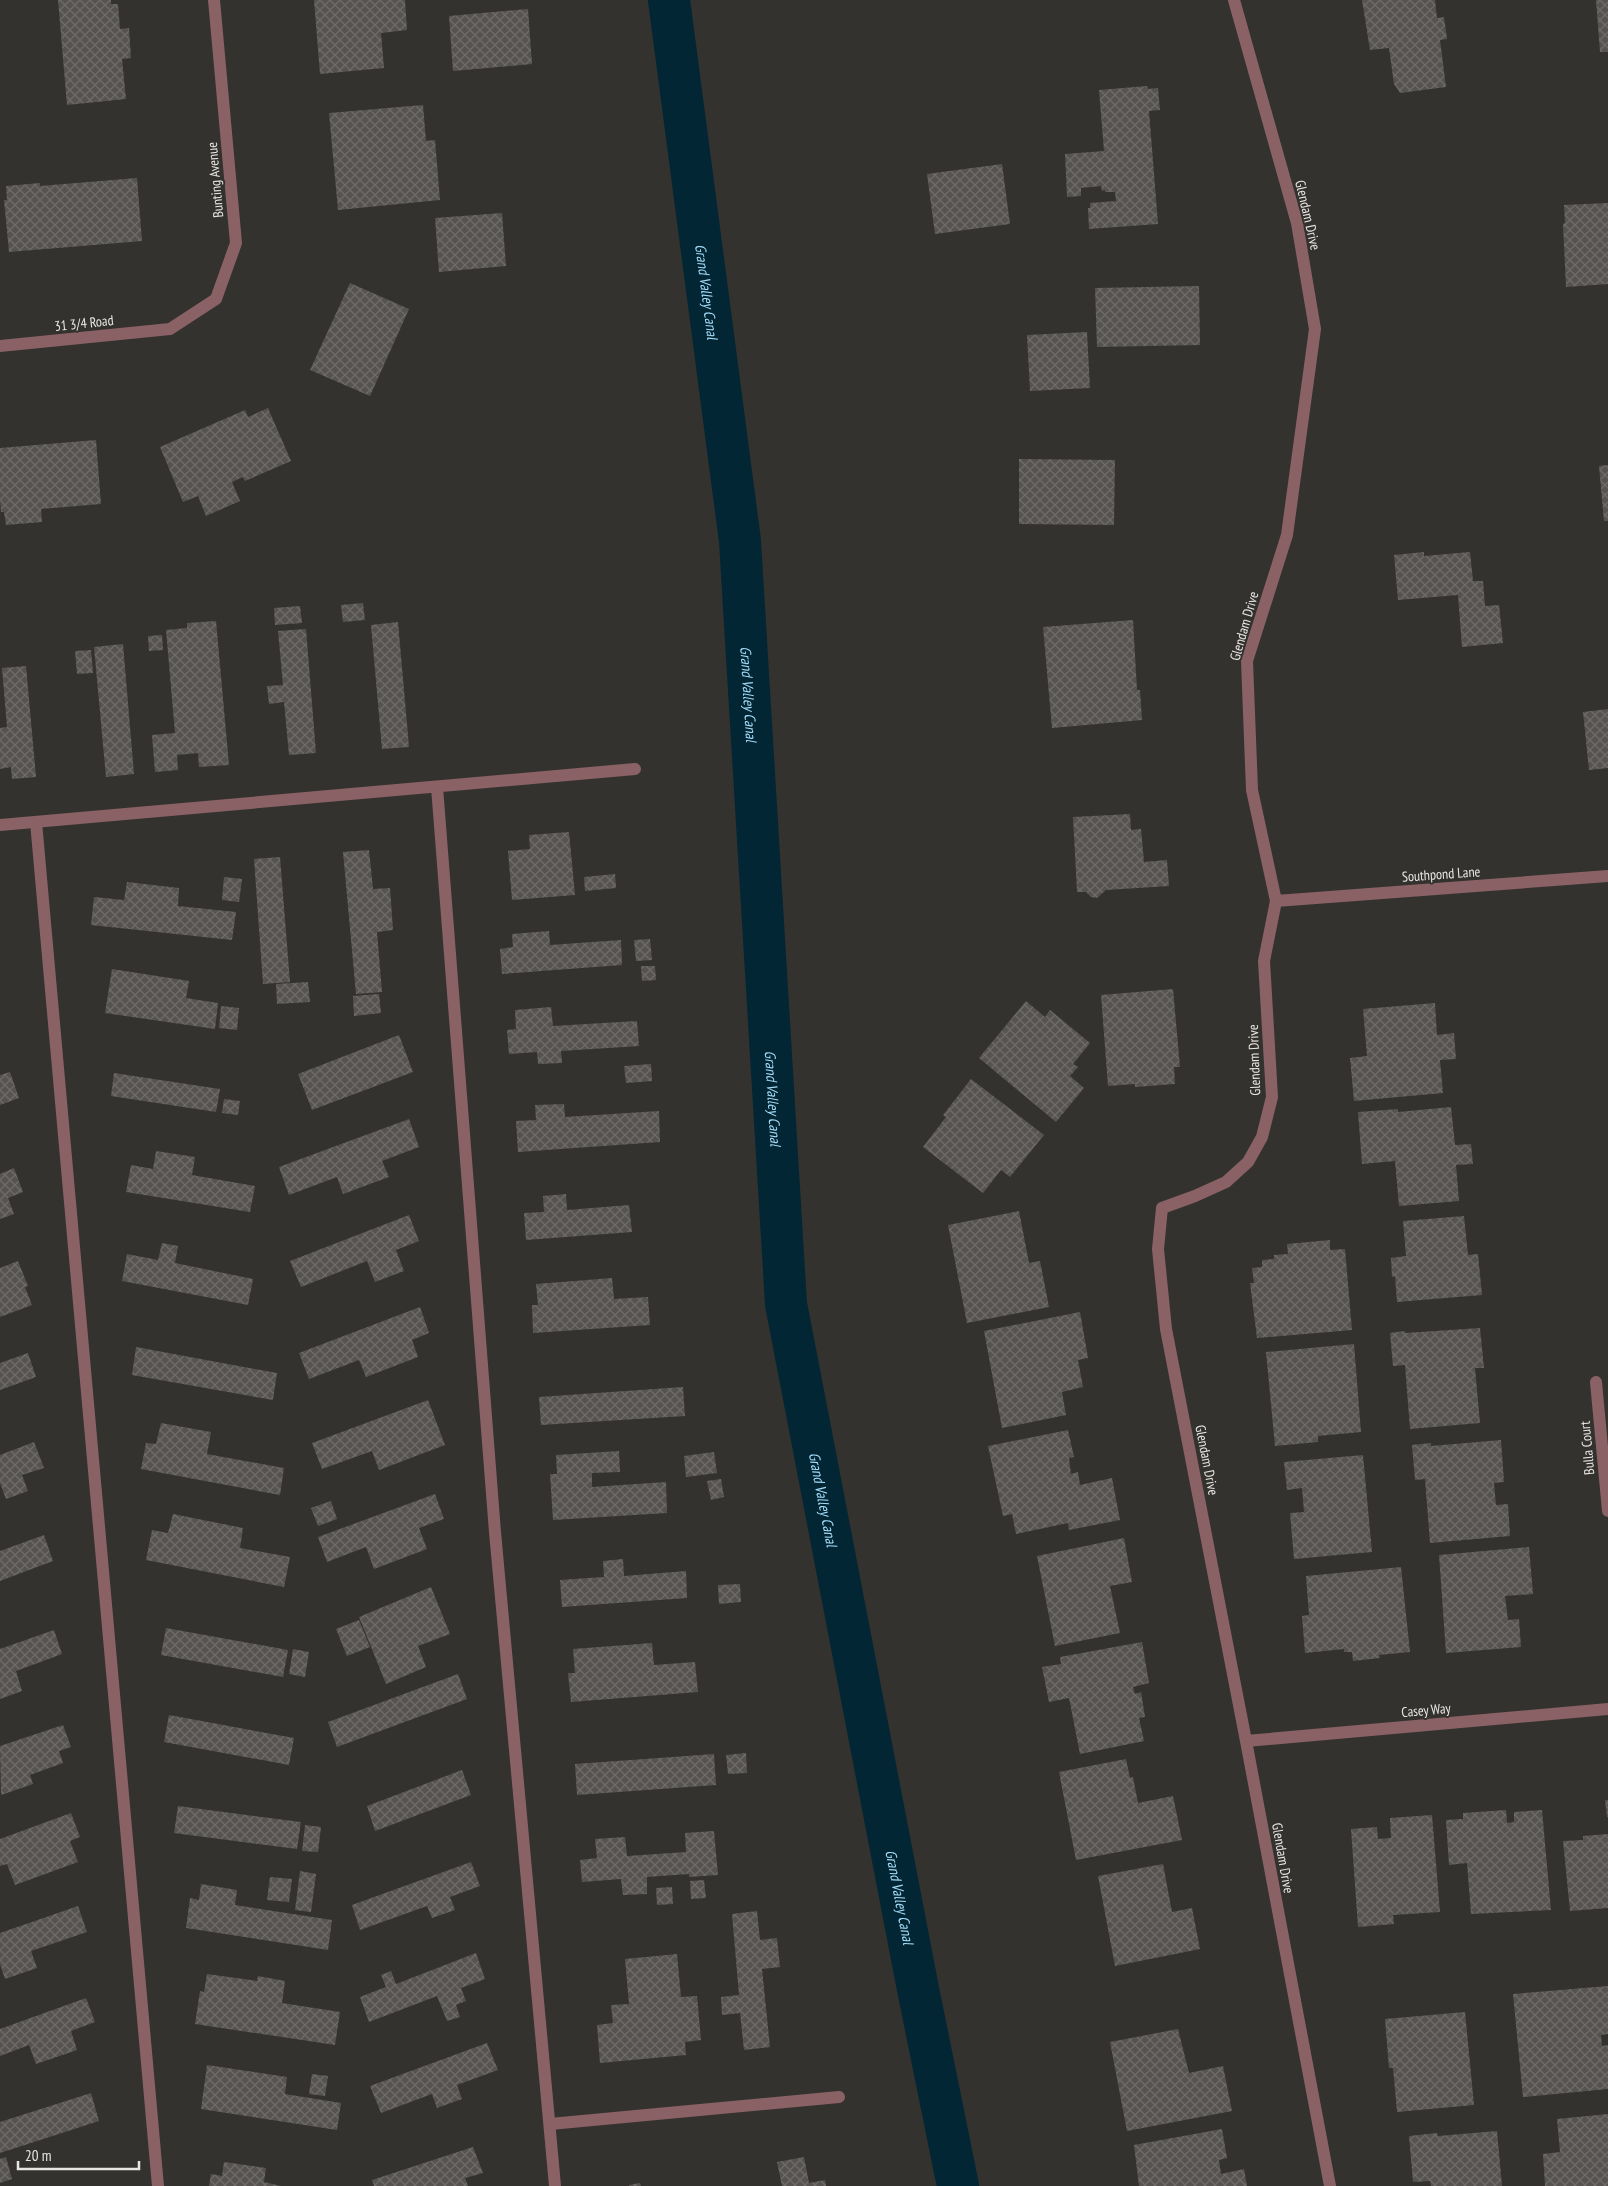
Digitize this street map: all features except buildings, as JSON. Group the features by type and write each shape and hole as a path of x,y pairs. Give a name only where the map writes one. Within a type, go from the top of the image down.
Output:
{"street":[{"name":"Bunting Avenue","path":"170,329 216,299 236,243 214,0"},
{"name":"Glendam Drive","path":"1234,0 1297,223 1315,328 1287,535 1246,661 1252,790 1276,901 1264,961 1272,1097 1262,1137 1248,1162 1226,1182 1162,1208 1158,1248 1166,1328 1330,2186"},
{"name":"31 3/4 Road","path":"0,346 170,329"},
{"path":"0,825 635,769"},
{"path":"437,787 495,1522 555,2186"},
{"path":"36,822 158,2186"},
{"name":"Southpond Lane","path":"1276,901 1608,876"},
{"name":"Bulla Court","path":"1596,1382 1608,1511"},
{"name":"Casey Way","path":"1246,1741 1608,1710"},
{"path":"550,2124 839,2097"}],"waterway":[{"name":"Grand Valley Canal","path":"669,0 740,541 786,1304 918,1989 958,2186"}]}
